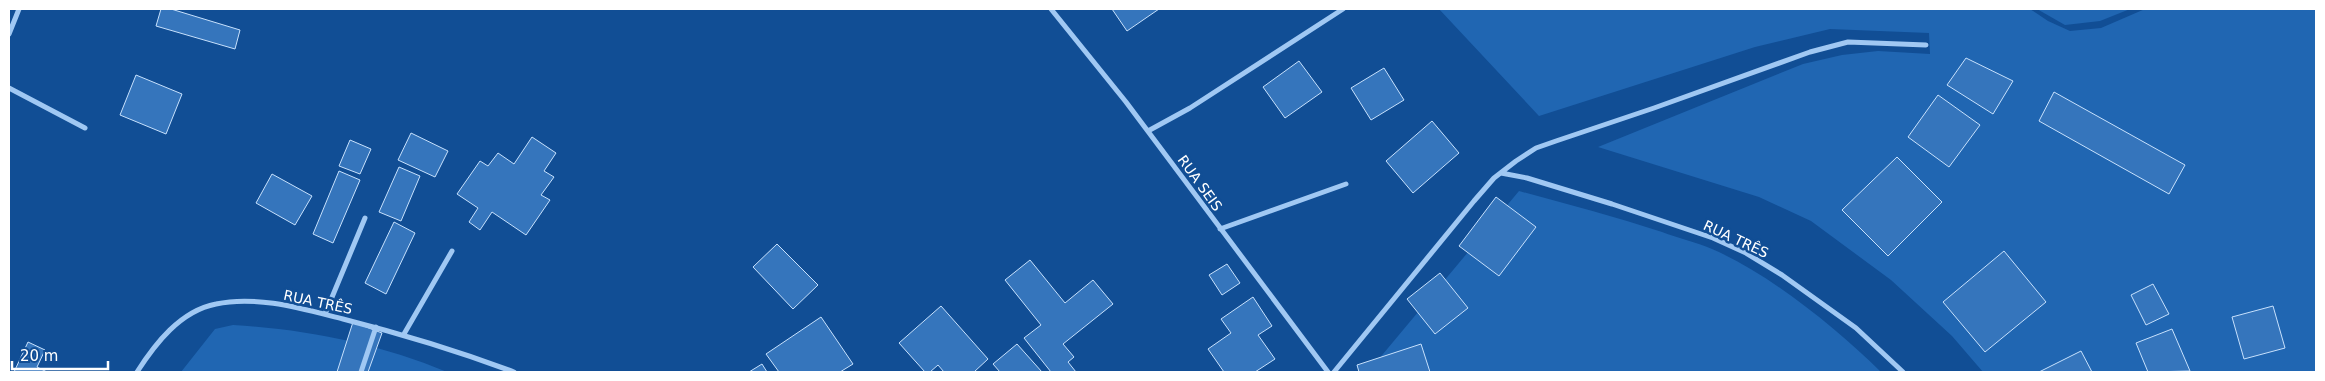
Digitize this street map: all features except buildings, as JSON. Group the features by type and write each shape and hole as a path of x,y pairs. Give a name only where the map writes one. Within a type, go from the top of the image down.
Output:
{"street":[{"path":"9,34 20,9"},
{"name":"RUA SEIS","path":"1051,9 1148,132 1328,372"},
{"path":"1148,132 1190,108 1344,9"},
{"path":"1334,372 1474,201 1501,173 1536,148 1810,52 1848,42 1926,45"},
{"path":"9,88 85,128"},
{"name":"RUA TRÊS","path":"1501,173 1527,178 1612,204 1714,238 1746,253 1782,275 1856,328 1903,372"},
{"path":"1220,229 1346,184"},
{"path":"325,314 365,218"},
{"path":"404,334 452,251"},
{"name":"RUA TRÊS","path":"138,372 150,352 182,319 215,304 262,302 325,314 404,334 514,372"},
{"path":"361,372 376,327"}],"shaded area":[{"path":"1439,9 2030,9 2048,21 2070,31 2101,28 2145,9 2316,9 2316,372 1983,372 1952,336 1891,280 1811,221 1759,197 1598,147 1803,64 1842,55 1878,51 1930,54 1929,33 1830,29 1755,47 1539,116"},
{"path":"2037,9 2130,9 2100,21 2065,25"},
{"path":"1519,191 1662,232 1706,247 1734,260 1779,287 1801,303 1844,338 1881,372 1368,372"},
{"path":"233,325 288,330 342,339 396,353 447,372 181,372 215,329"}]}
